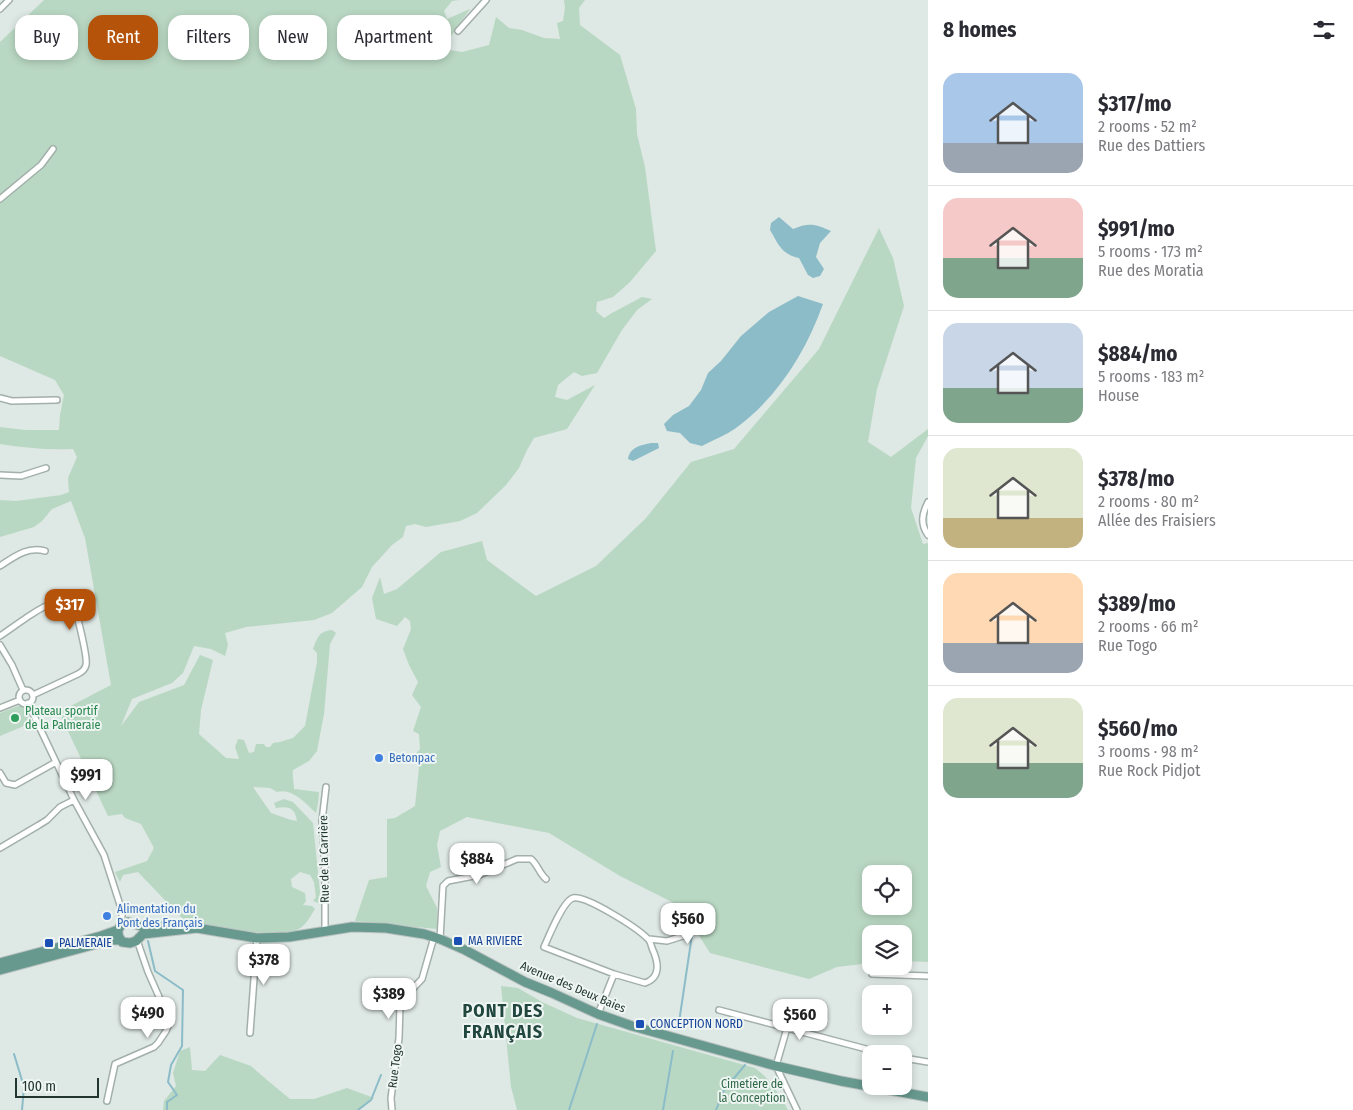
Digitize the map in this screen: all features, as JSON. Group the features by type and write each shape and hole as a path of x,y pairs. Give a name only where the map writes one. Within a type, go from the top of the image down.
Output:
{"main road":[{"path":"0,963 101,936 124,923 134,923 139,930 138,939 133,942 111,940 0,970"},
{"name":"Avenue des Deux Baies","path":"134,923 141,926 174,925 257,938 289,937 336,929 368,927 403,930 464,950 526,982 598,1014 632,1026 776,1066 851,1083 928,1097"},
{"path":"119,927 118,937 124,942"},
{"name":"Avenue des Deux Baies","path":"138,939 143,934 197,928"}],"street":[{"path":"0,10 9,0"},
{"path":"458,31 486,0"},
{"path":"0,199 41,165 52,149"},
{"path":"0,398 12,400 57,400"},
{"path":"0,475 21,476 46,468"},
{"path":"928,502 922,519 928,536"},
{"path":"0,566 26,551 38,549 45,551"},
{"path":"0,636 38,610 52,603 64,604 77,615 86,659 83,671 33,695 33,699 28,703 22,703 20,700"},
{"path":"0,645 12,665 23,690"},
{"path":"23,690 29,690 33,695"},
{"path":"20,700 19,695 23,690"},
{"path":"0,708 20,700"},
{"path":"28,703 74,800 104,855 121,908 122,915 119,927"},
{"path":"0,773 6,783 15,785 56,762"},
{"name":"Rue de la Carrière","path":"325,931 325,871 322,821 326,787"},
{"path":"0,848 47,820 60,807 74,800"},
{"name":"Rue Togo","path":"392,1110 391,1098 399,1038 400,1005 403,999 422,979 436,940 442,886 448,881 479,875 517,859 531,859 537,864 540,873 546,879"},
{"path":"649,939 658,965 654,977 644,983 614,974 544,947 566,903 574,898 583,899 598,906 649,939 667,941 686,935 687,926 678,918"},
{"path":"121,908 127,918 134,923"},
{"path":"250,1033 257,938"},
{"path":"107,1102 115,1064 154,1047 169,1024 148,972 138,939"},
{"path":"124,942 142,954"},
{"path":"598,1014 614,974"},
{"path":"900,975 928,976"},
{"path":"719,1010 862,1048"},
{"path":"787,1028 776,1066 797,1110"},
{"path":"912,1059 928,1062"}],"green space":[{"path":"44,0 459,0 452,1 444,11 446,15 337,15 337,60 451,60 451,50 462,52 489,45 496,17 509,28 522,30 544,38 560,39 557,23 563,21 564,0 585,0 579,8 580,25 620,55 636,109 637,134 645,167 656,251 630,282 613,297 597,302 596,311 604,318 642,297 652,299 637,310 622,330 597,373 582,376 574,372 558,385 555,397 567,400 595,385 567,429 534,438 519,468 506,485 477,513 460,521 426,527 415,524 406,526 403,537 392,545 372,567 362,587 332,613 314,620 246,627 225,633 228,645 225,656 211,649 194,646 183,673 172,683 132,699 121,726 139,702 184,685 200,655 213,660 201,710 199,734 226,758 239,759 235,747 238,739 244,740 249,753 254,752 256,744 264,744 266,747 270,747 273,743 293,738 305,726 317,662 317,653 313,649 317,638 321,634 332,630 336,633 330,644 324,714 317,751 309,761 293,770 294,789 319,792 316,813 303,801 288,792 277,792 270,788 253,787 271,813 297,821 295,813 291,809 284,807 276,808 274,803 284,799 293,802 313,823 320,892 318,903 313,901 316,897 314,882 310,875 300,872 291,879 292,887 305,893 306,901 303,905 312,906 315,909 309,919 298,930 285,933 271,933 205,926 183,919 138,872 123,875 120,882 115,872 147,861 154,848 141,824 125,818 122,814 108,816 59,712 111,685 85,538 71,501 52,509 34,527 0,537 0,500 16,501 61,495 69,492 68,478 77,457 73,449 18,447 0,444 0,427 25,430 59,430 64,395 55,380 0,356 0,42 15,28 15,60 78,60 78,15 28,15"},
{"path":"470,9 451,36 451,17"},
{"path":"879,228 893,258 904,306 877,389 868,442 891,457 928,429 928,436 916,458 911,508 923,544 928,543 928,962 912,961 912,925 862,925 862,964 837,967 809,979 710,953 680,906 620,876 549,833 467,817 440,831 437,845 441,867 430,872 426,886 437,908 437,929 355,921 369,880 387,877 387,819 395,818 415,806 419,768 414,756 420,749 419,734 413,731 421,707 412,695 418,682 403,649 411,629 410,621 405,617 397,626 376,619 372,598 380,577 384,594 397,589 441,552 482,541 487,560 536,596 596,566 646,518 691,462 734,449 819,349"},
{"name":"Plateau sportif de la Palmeraie","path":"21,705 24,706 31,723 0,736 0,713"},
{"name":"Cimetière de la Conception","path":"501,986 518,988 542,1002 577,1018 755,1068 770,1082 788,1110 517,1110 511,1087"},
{"path":"190,1047 192,1070 205,1071 220,1055 251,1066 290,1099 314,1099 347,1088 374,1098 358,1110 163,1110 164,1101 176,1086 173,1073 180,1051"}],"water":[{"path":"779,217 793,229 804,225 812,225 831,231 820,243 816,257 824,269 820,276 813,278 808,275 799,258 788,254 778,244 770,230 771,223"},
{"path":"798,296 823,304 808,339 789,373 764,403 736,428 702,446 690,443 680,433 667,431 664,424 673,415 689,406 701,390 708,373 721,361 741,336 769,312"},
{"path":"651,443 658,443 659,448 633,461 628,459 634,449"}],"waterway":[{"path":"678,1029 692,935"},
{"path":"148,941 155,971 183,990 182,1046 171,1065 168,1082 177,1095 167,1102 167,1110"},
{"path":"569,1110 597,1024"},
{"path":"663,1110 673,1051"},
{"path":"14,1054 24,1087 22,1110"},
{"path":"716,1110 724,1090 745,1065"},
{"path":"358,1110 371,1100 381,1075"}],"place":[{"name":"Plateau sportif de la Palmeraie","path":"15,718"},
{"name":"Betonpac","path":"379,758"},
{"name":"Alimentation du Pont des Français","path":"107,916"},
{"name":"MA RIVIERE","path":"458,941"},
{"name":"PALMERAIE","path":"49,943"},
{"name":"CONCEPTION NORD","path":"640,1024"}],"district":[{"name":"PONT DES FRANÇAIS","path":"503,1021"}]}
